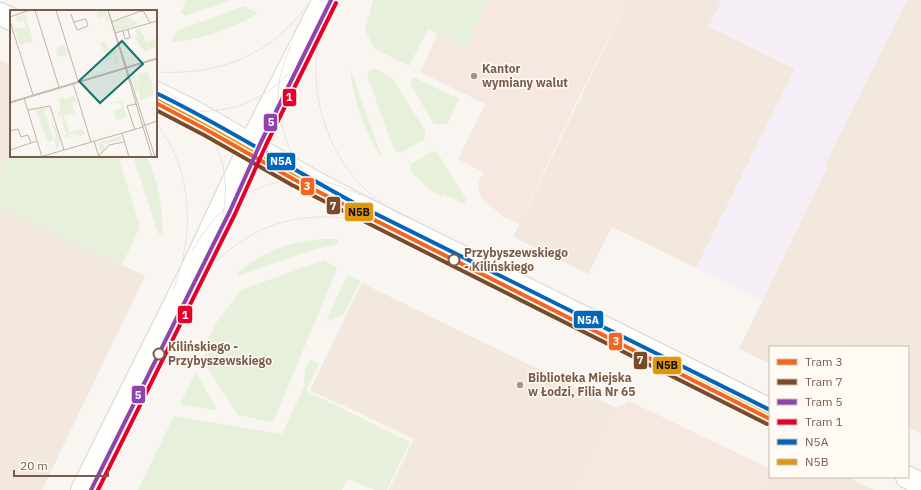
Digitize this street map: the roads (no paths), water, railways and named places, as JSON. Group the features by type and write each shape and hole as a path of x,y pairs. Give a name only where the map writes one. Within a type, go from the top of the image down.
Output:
{"street":[{"path":"82,490 194,268 250,145 324,0"},
{"path":"0,14 10,19"},
{"path":"157,93 193,111 311,180 769,410"},
{"path":"909,478 921,484"}],"tram line":[{"path":"157,72 202,70 224,65 244,58 263,48 280,35 296,19 311,0"},
{"path":"331,0 320,33 316,65 320,108 326,128 335,148 359,183 385,206 403,217"},
{"name":"5","path":"91,490 230,211 261,142 331,0"},
{"name":"1","path":"98,490 235,214 266,145 336,3"},
{"path":"157,102 172,108 190,111 207,111 224,110 256,99 271,90 288,74 296,65 311,41"},
{"path":"291,45 282,68 278,98 282,128 287,142 293,156 311,180 326,193 353,210"},
{"path":"162,88 183,103 200,120 212,138 221,158 225,178 225,201 221,224 212,249"},
{"name":"3","path":"157,104 295,180 769,418"},
{"name":"7","path":"157,111 204,135 292,185 767,424"},
{"path":"157,124 169,142 178,162 184,183 187,204 185,247 173,290"},
{"path":"192,251 201,236 219,214 242,196 269,184 297,179 312,180 330,183 361,195"},
{"path":"186,302 209,269 219,259 239,243 259,231 281,223 304,218 327,217 351,219 375,224 398,232"}],"place":[{"name":"Kantor wymiany walut","path":"474,76"},
{"name":"Przybyszewskiego - Kilińskiego","path":"454,260"},
{"name":"Kilińskiego - Przybyszewskiego","path":"159,354"},
{"name":"Biblioteka Miejska w Łodzi, Filia Nr 65","path":"520,385"}]}
